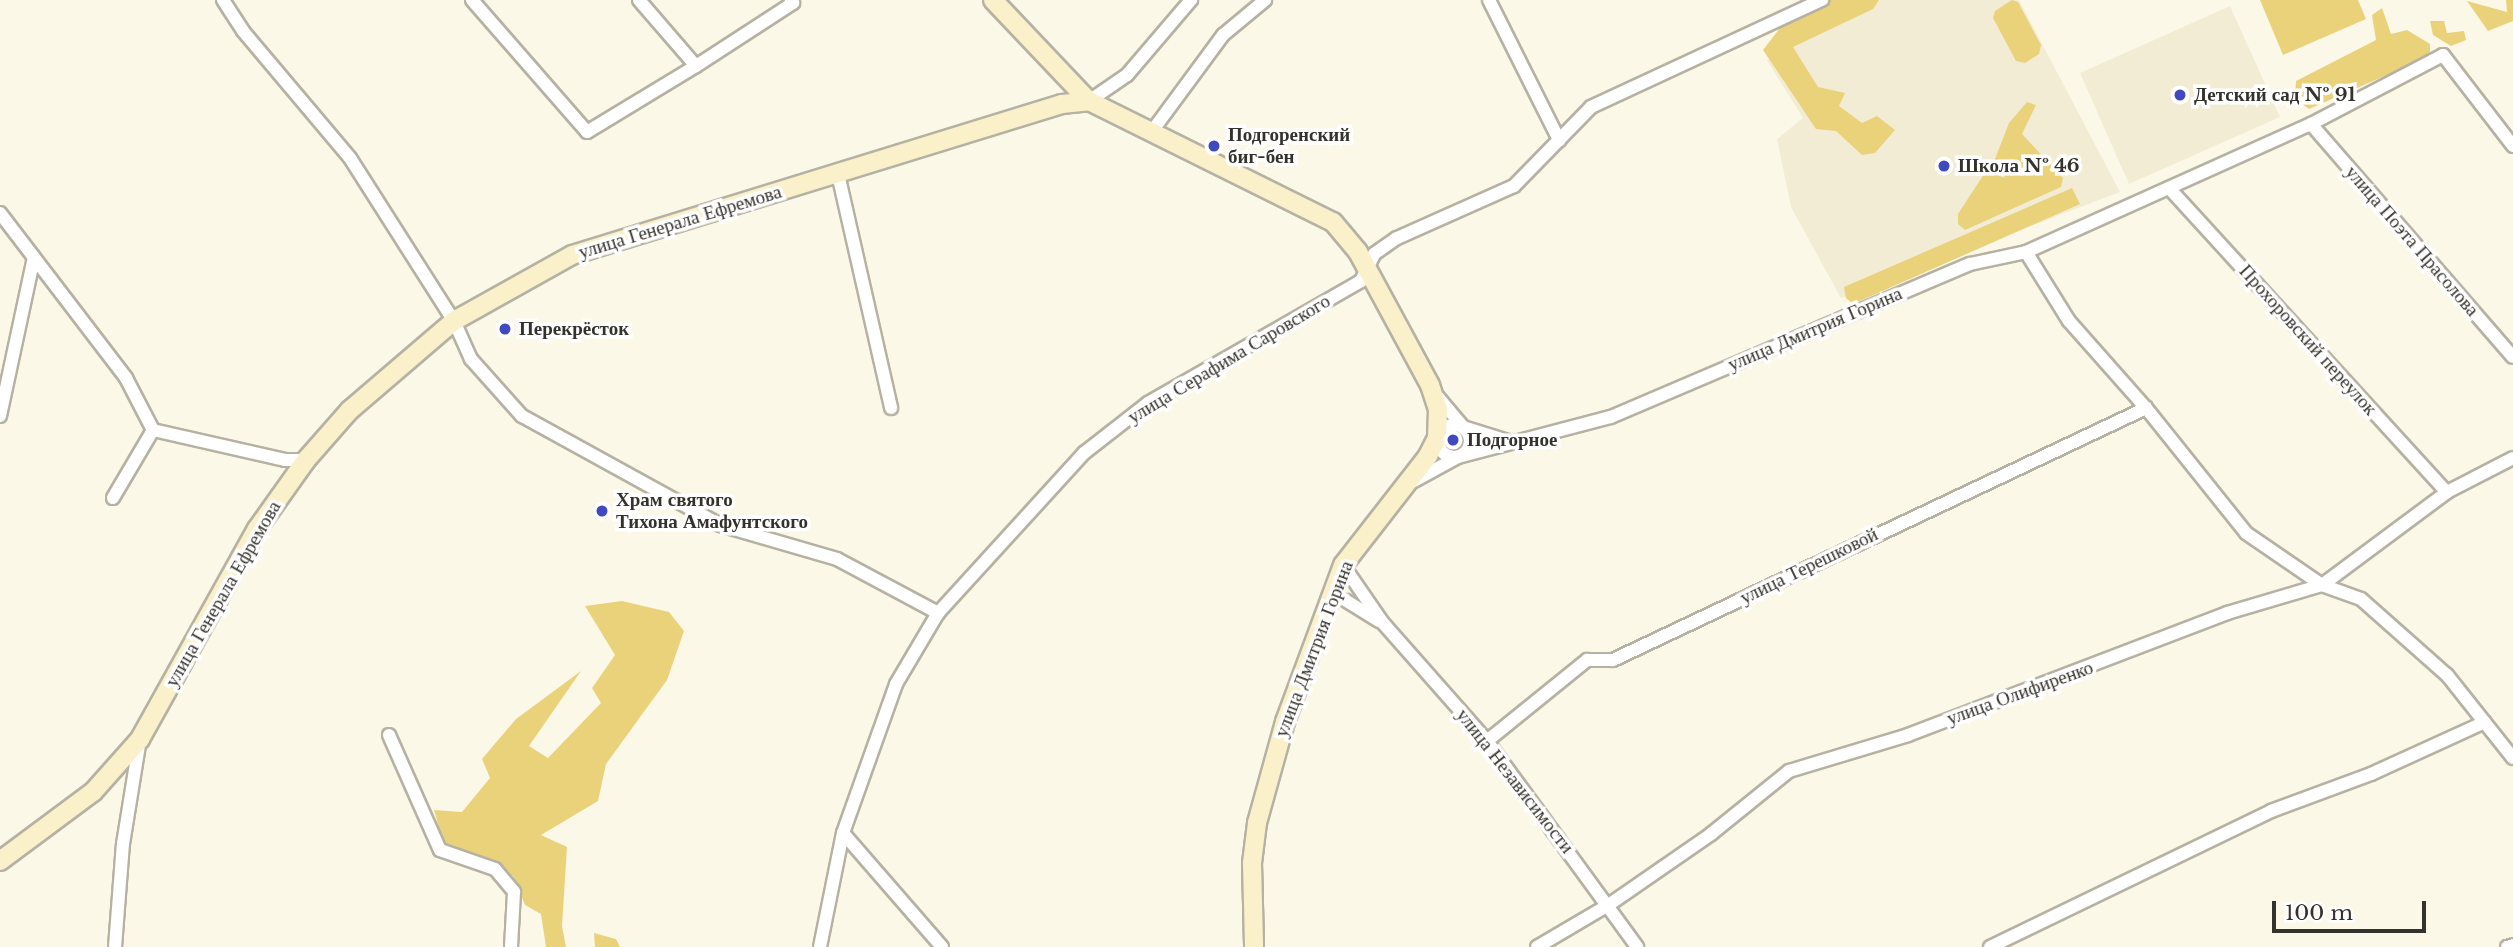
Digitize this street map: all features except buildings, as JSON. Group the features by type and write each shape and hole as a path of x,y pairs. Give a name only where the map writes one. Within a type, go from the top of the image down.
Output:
{"street":[{"path":"223,0 243,31 350,158 454,321 471,359 522,416 720,525 837,559 938,613"},
{"path":"472,0 587,132 696,66 793,3 791,0"},
{"path":"639,0 696,66"},
{"path":"993,0 1089,100 1150,134 1324,216 1346,235 1430,385 1463,427 1470,441 1458,457 1442,453 1437,438 1437,409 1430,385"},
{"name":"улица Генерала Ефремова","path":"0,861 93,792 140,739 257,529 306,460 350,410 454,321 572,255 1062,104 1089,100 1127,75 1191,0"},
{"path":"1150,134 1223,35 1265,0"},
{"path":"1489,0 1559,140"},
{"name":"улица Серафима Саровского","path":"820,947 843,833 896,684 938,613 1084,453 1148,404 1361,281 1374,254 1397,238 1514,186 1591,107 1822,0"},
{"name":"улица Дмитрия Горина","path":"1254,947 1252,863 1257,824 1285,722 1343,565 1408,485 1458,457 1611,417 1970,264 2026,252 2311,124 2443,55 2513,146"},
{"name":"улица Поэта Прасолова","path":"2311,124 2513,357"},
{"path":"838,174 891,408"},
{"name":"Прохоровский переулок","path":"2169,188 2446,492"},
{"path":"0,212 127,379 153,430"},
{"path":"2026,252 2069,321 2147,408 2246,533 2322,585 2361,598 2447,675 2513,758"},
{"path":"0,416 34,258"},
{"name":"улица Терешковой","path":"1487,741 1587,660 1613,660 2147,408"},
{"path":"1408,485 1447,426 1463,427 1489,438 1518,441"},
{"path":"153,430 285,460 306,460"},
{"path":"113,498 153,430"},
{"name":"улица Олифиренко","path":"1536,947 1609,904 1711,834 1789,771 1908,735 2227,613 2322,585 2446,492 2513,458"},
{"path":"1343,565 1383,623"},
{"path":"1332,592 1383,623"},
{"name":"улица Независимости","path":"1383,623 1487,741 1609,904 1637,947"},
{"path":"1990,947 2271,811 2371,774 2485,722"},
{"path":"389,735 440,850 495,869 514,892 511,947"},
{"path":"115,947 123,844 140,739"},
{"path":"843,833 942,947"},
{"path":"2507,947 2513,945"}],"shaded area":[{"path":"1813,0 1879,0 1873,9 1793,47 1818,87 1845,93 1839,106 1862,123 1877,116 1895,130 1875,153 1862,155 1836,131 1816,129 1763,50 1793,11"},
{"name":"Школа № 46","path":"1880,0 2019,0 2120,192 1841,298 1791,207 1777,139 1803,118 1767,60"},
{"path":"2012,0 2018,2 2041,45 2039,54 2025,63 2016,61 1993,18 1995,11"},
{"path":"2260,0 2358,0 2366,19 2283,55"},
{"path":"2506,0 2513,0 2513,21 2488,31 2467,1 2507,12"},
{"name":"Детский сад № 91","path":"2230,6 2280,117 2129,184 2080,73"},
{"path":"2382,8 2391,34 2407,30 2430,44 2430,56 2309,109 2295,99 2296,81 2376,40 2372,15"},
{"path":"2430,21 2444,21 2447,33 2464,31 2466,40 2451,46 2433,35"},
{"path":"2027,102 2036,105 2022,134 2063,178 2061,187 1965,230 1958,224 1958,214 1986,171 2005,178 1995,159 2009,123"},
{"path":"2072,188 2080,204 1853,304 1846,298 1844,287"},
{"path":"1454,428 1465,435 1466,440 1459,451 1454,452 1443,445 1442,440 1449,429"},
{"path":"622,601 669,612 684,631 667,680 606,764 598,801 541,835 567,847 562,926 566,947 546,947 541,914 525,905 513,876 486,860 444,845 434,810 462,812 490,778 482,759 516,719 581,671 529,746 548,758 601,703 592,688 615,655 585,606"},
{"path":"594,933 616,939 620,947 595,947"}],"place":[{"name":"Детский сад № 91","path":"2180,95"},
{"name":"Подгоренский биг-бен","path":"1214,146"},
{"name":"Школа № 46","path":"1944,166"},
{"name":"Перекрёсток","path":"505,329"},
{"name":"Подгорное","path":"1453,440"},
{"name":"Храм святого Тихона Амафунтского","path":"602,511"}]}
